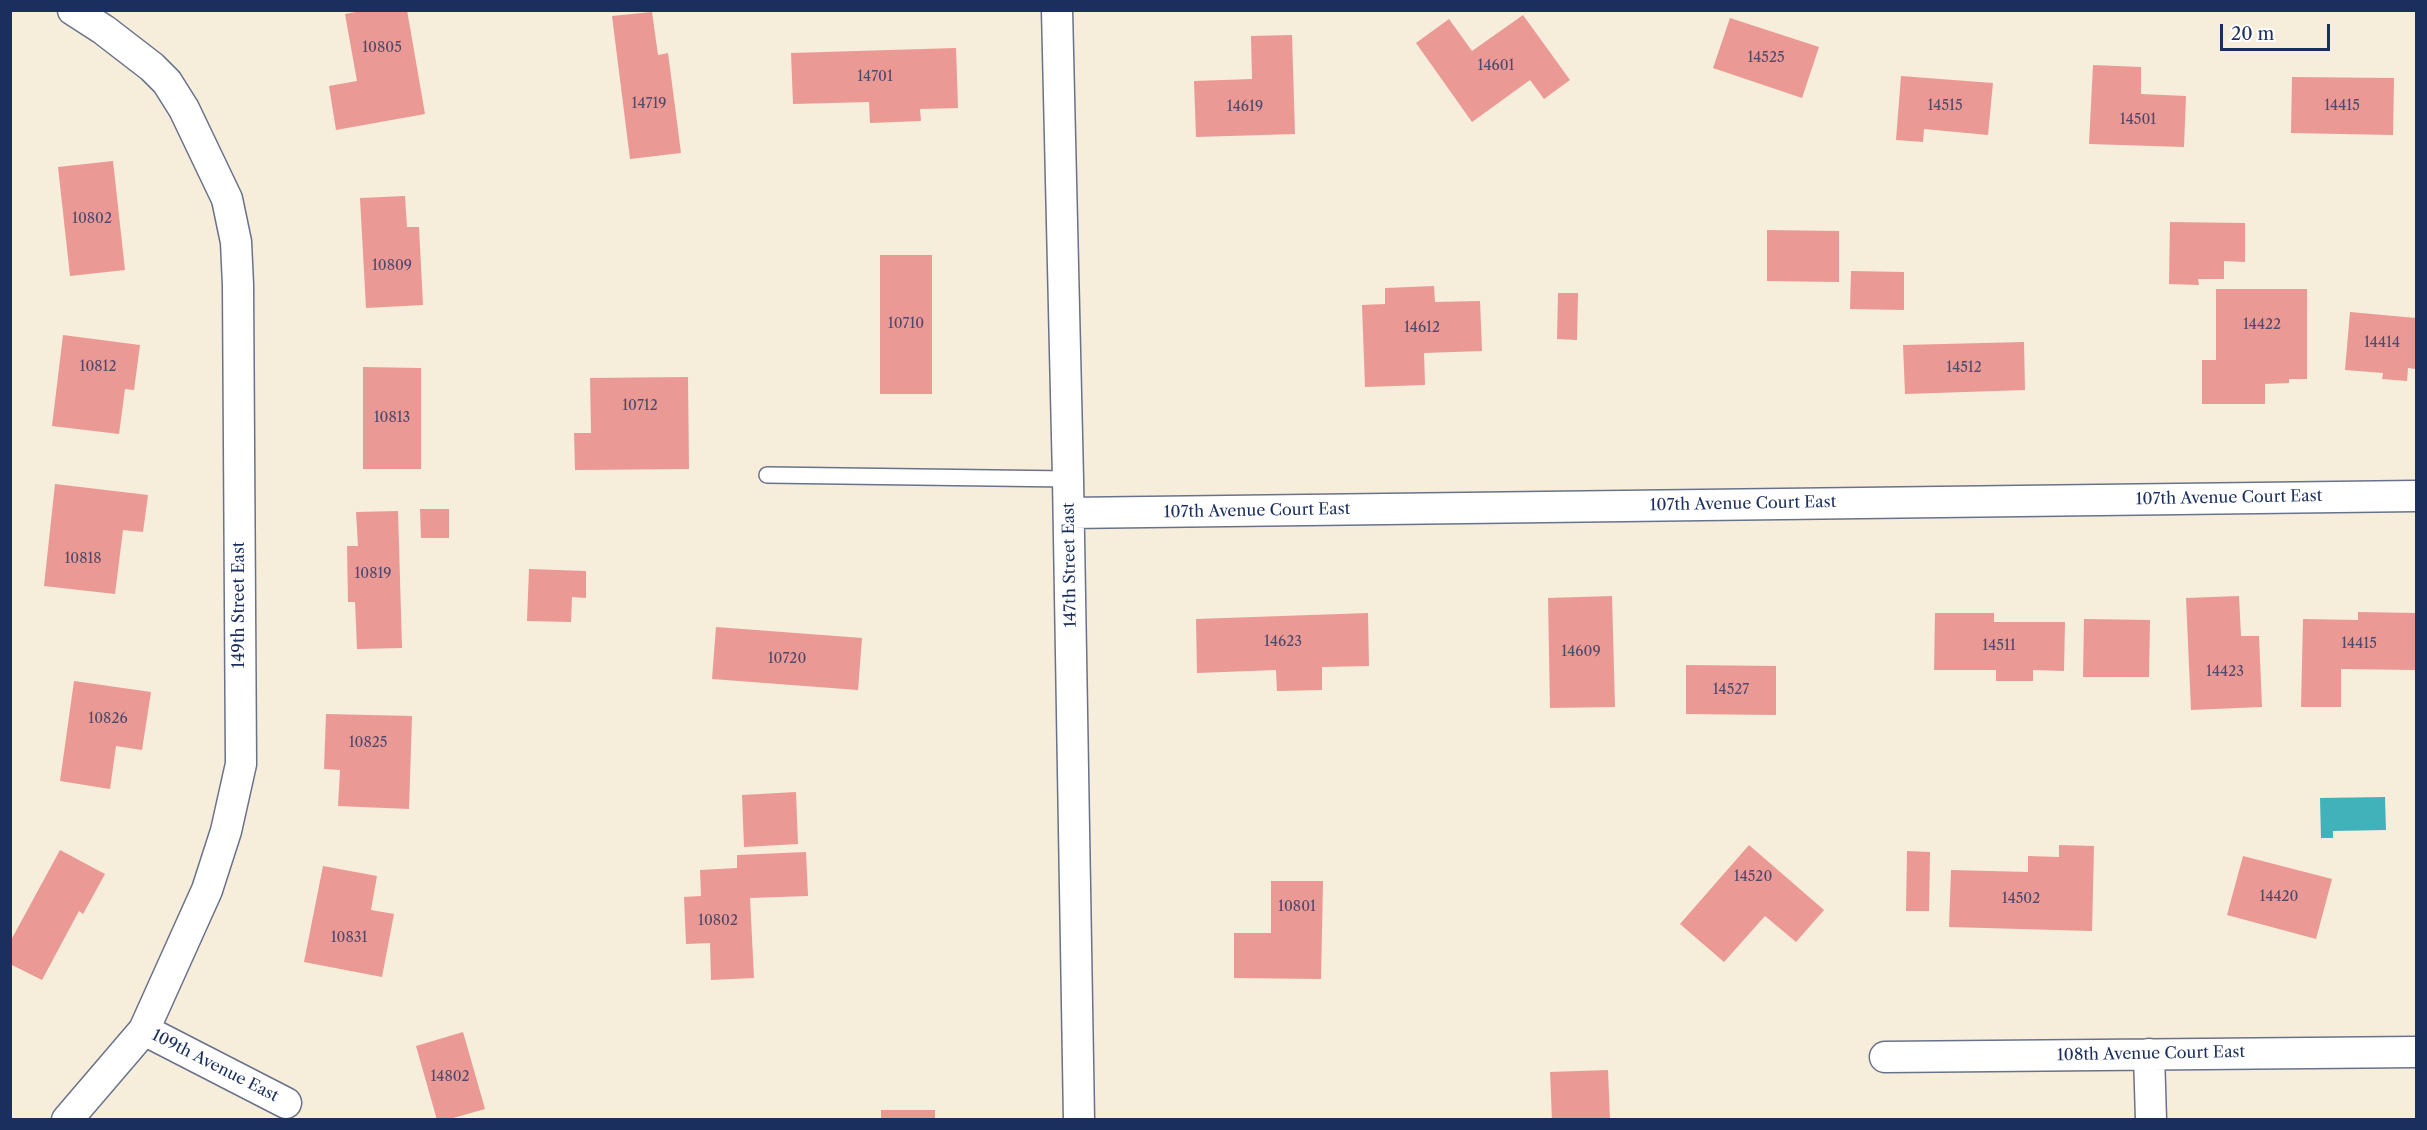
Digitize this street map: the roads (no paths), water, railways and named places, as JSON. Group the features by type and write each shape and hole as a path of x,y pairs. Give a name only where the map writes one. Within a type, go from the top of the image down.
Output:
{"street":[{"name":"149th Street East","path":"68,1119 144,1030 207,890 226,831 241,764 236,242 227,199 189,119 166,82 152,67 104,30 73,10"},
{"name":"147th Street East","path":"1057,10 1080,1119"},
{"name":"107th Avenue Court East","path":"1069,513 2416,496"},
{"name":"109th Avenue East","path":"144,1030 286,1103"},
{"name":"108th Avenue Court East","path":"1885,1057 2416,1052"},
{"path":"2149,1054 2151,1119"}],"lane":[{"path":"767,475 1068,479"}],"water":[{"path":"2385,797 2386,830 2333,831 2333,838 2321,838 2320,798"}]}
